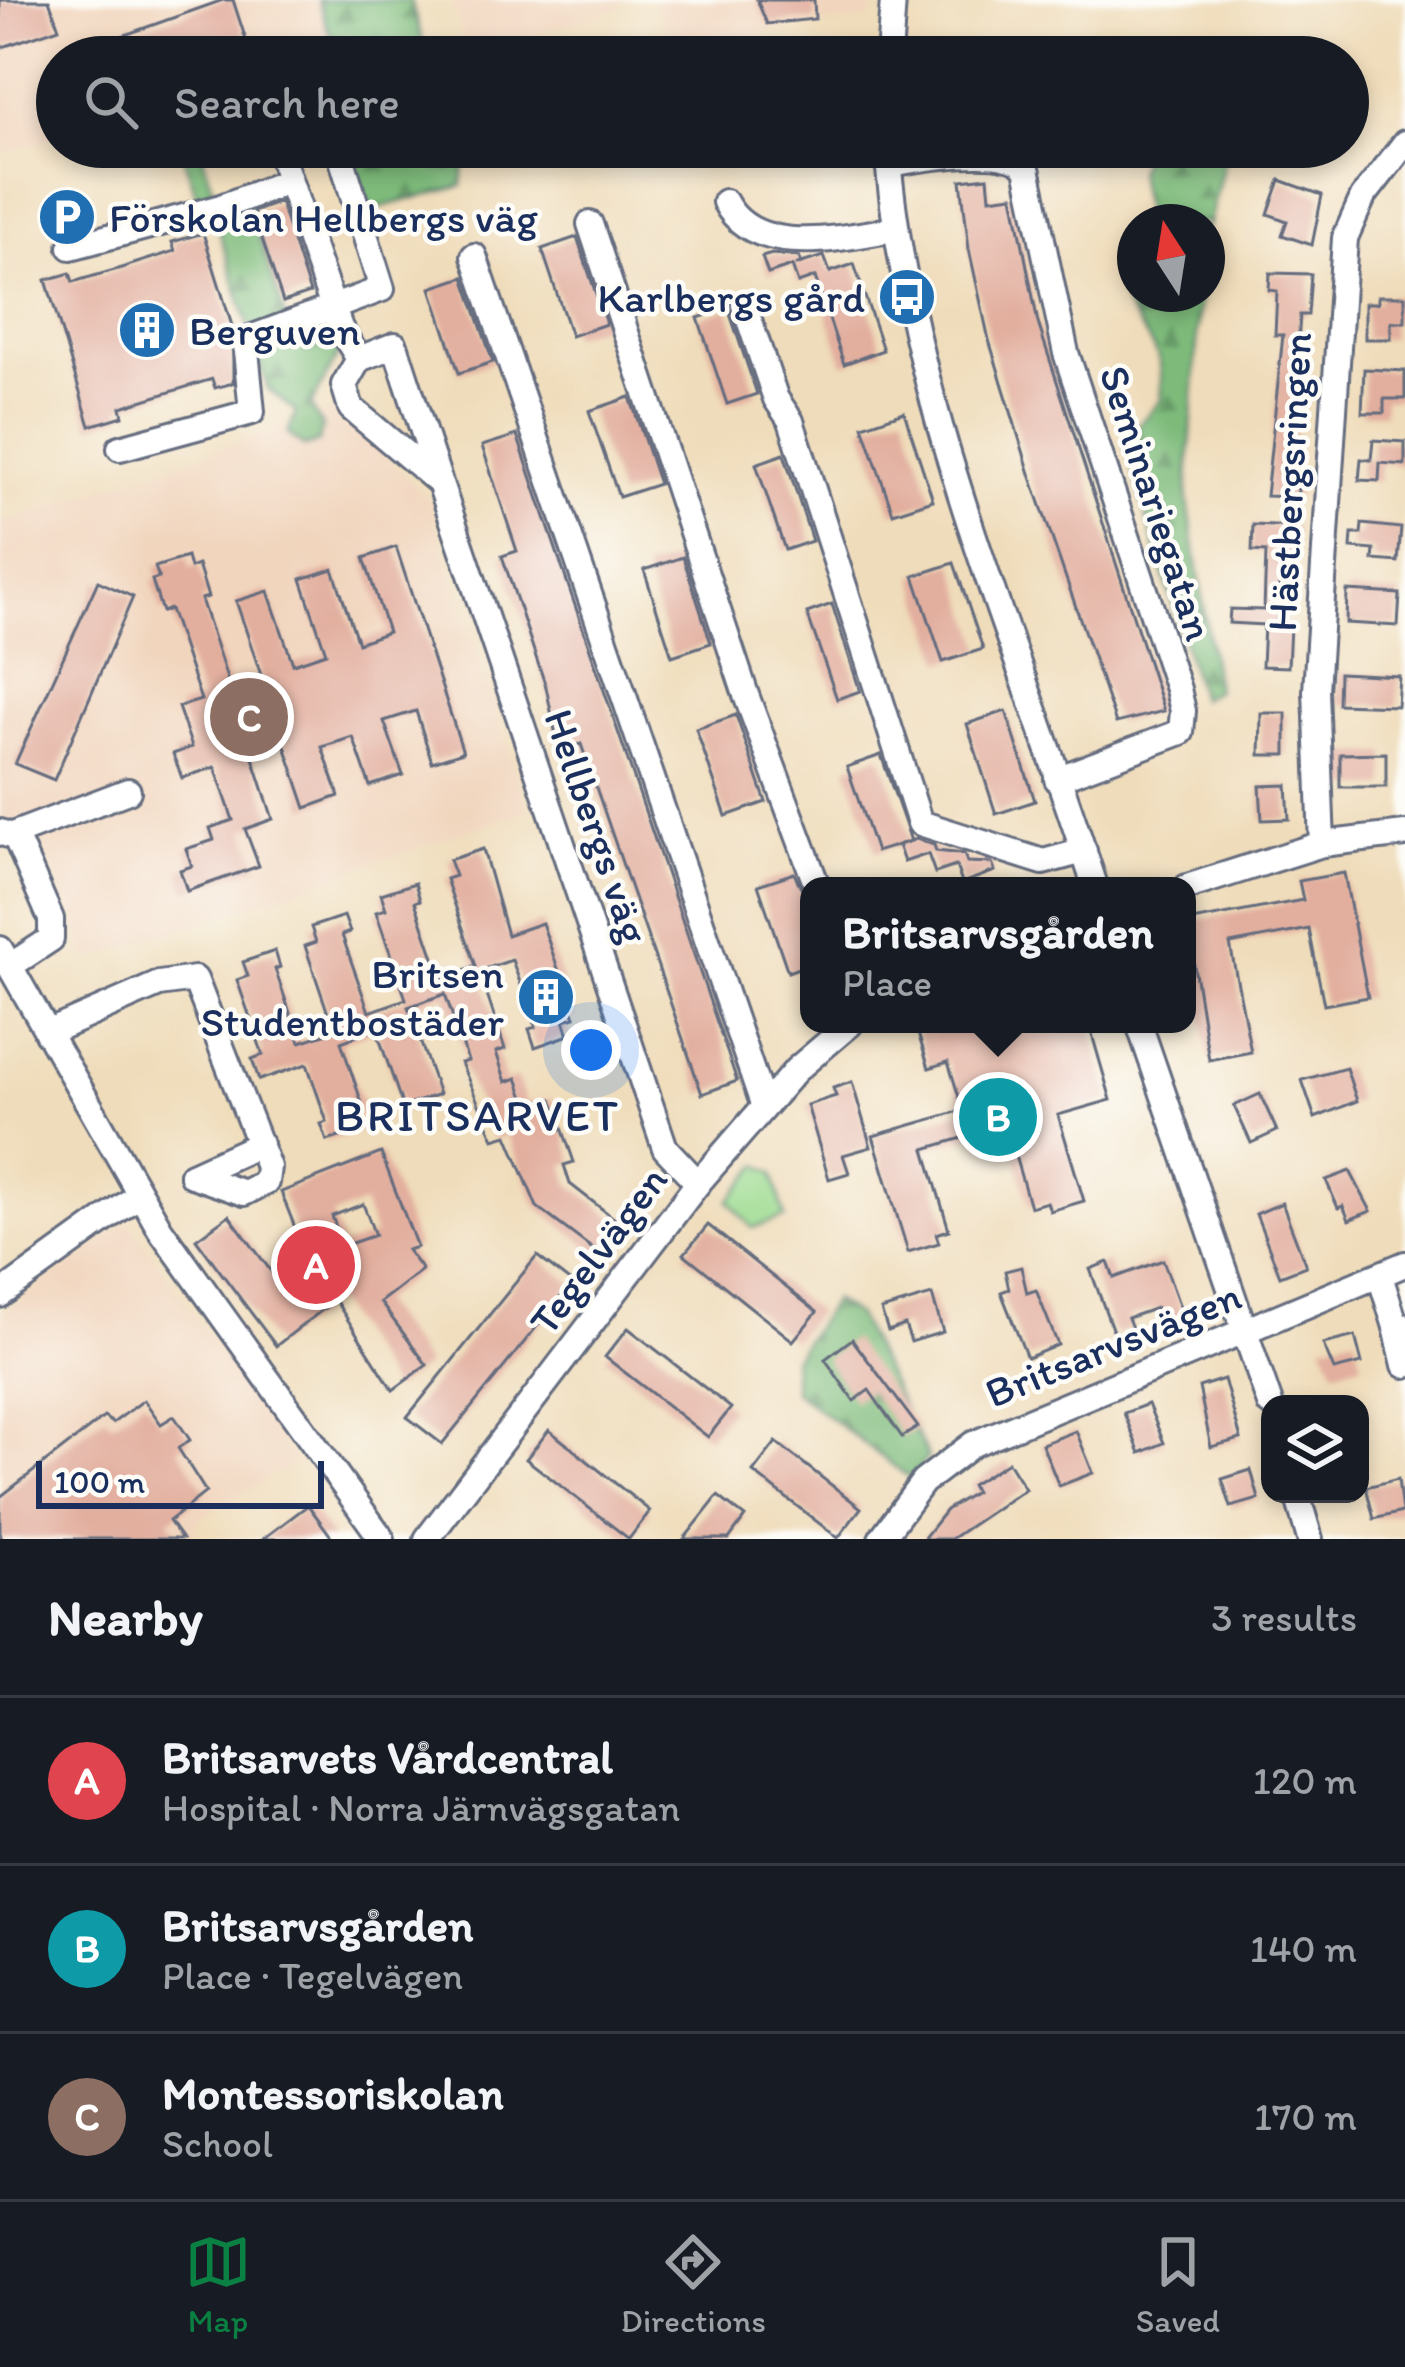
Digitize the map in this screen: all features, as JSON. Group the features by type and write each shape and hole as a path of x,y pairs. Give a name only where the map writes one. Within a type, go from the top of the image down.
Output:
{"street":[{"path":"890,36 893,0"},
{"name":"Hästbergsringen","path":"1322,844 1316,691 1345,238 1363,197 1405,143"},
{"path":"285,168 332,305 359,359 344,385 351,408 440,483"},
{"path":"120,448 252,412 245,340 382,289 345,168"},
{"name":"Seminariegatan","path":"889,168 895,229 927,383 1092,877"},
{"name":"Seminariegatan","path":"1027,168 1066,353 1178,689 1181,733 1057,779"},
{"path":"70,247 220,207 289,181"},
{"path":"724,202 736,223 781,240 895,229"},
{"path":"590,224 746,695 814,877"},
{"path":"474,256 763,1104"},
{"path":"744,305 776,399 791,421 920,823 1043,862 1084,851"},
{"name":"Hellbergs väg","path":"359,359 395,345 664,1148 698,1183"},
{"path":"128,791 6,833 28,859 51,919 51,939 5,958 139,1195 226,1329 382,1539"},
{"path":"1196,884 1322,844 1405,834"},
{"path":"47,1033 159,984 195,979 260,1144"},
{"name":"Tegelvägen","path":"427,1539 698,1183 763,1104 840,1033"},
{"path":"1142,1033 1267,1395"},
{"path":"0,1295 139,1195"},
{"name":"Britsarvsvägen","path":"881,1539 923,1482 973,1444 1405,1264"},
{"path":"1380,1276 1400,1326 1405,1366"},
{"path":"1300,1503 1310,1539"}],"shaded area":[{"path":"0,0 322,0 343,36 36,36 36,143 0,155"},
{"path":"450,0 622,0 618,9 529,36 463,36"},
{"path":"654,0 873,0 869,19 762,31 759,36 667,36"},
{"path":"336,410 428,498 528,810 88,960 37,832 0,844 0,523"},
{"path":"129,1221 296,1462 199,1519 189,1539 0,1539 0,1314"}],"green space":[{"path":"318,0 410,0 421,36 331,36"},
{"path":"187,168 206,168 213,190 238,185 244,191 292,338 336,329 339,353 311,406 322,426 319,442 305,447 288,434 296,412 268,389 215,218 201,209"},
{"path":"355,168 463,168 462,186 370,210"},
{"path":"1138,168 1223,168 1214,204 1143,204"},
{"path":"1130,312 1199,312 1187,495 1216,690 1200,699 1124,441 1161,400 1158,358"},
{"path":"759,1165 773,1173 785,1217 752,1228 729,1201"},
{"path":"833,1300 857,1316 928,1457 911,1479 794,1391 792,1360"}],"building":[{"path":"0,0 49,0 59,28 0,48"},
{"path":"233,0 245,36 122,36"},
{"path":"757,0 814,0 815,19 767,24"},
{"path":"988,177 990,198 1013,195 1038,323 1164,711 1116,723 1031,477 989,340 969,249 961,180"},
{"path":"1280,180 1322,195 1312,245 1282,235 1287,221 1268,214"},
{"path":"280,202 310,293 283,302 253,212"},
{"name":"Berguven","path":"203,233 233,329 233,383 215,388 212,379 121,407 123,416 90,426 46,280 70,273 73,282 118,269 175,251 172,242"},
{"path":"577,237 606,324 571,336 542,249"},
{"path":"824,256 830,272 854,264 883,350 844,364 815,277 798,283 792,266 768,274 762,257 799,257 801,263 795,265"},
{"path":"1270,273 1311,274 1308,315 1300,315 1297,358 1306,358 1302,419 1295,419 1298,497 1266,496 1283,335 1275,335 1277,291 1269,290"},
{"path":"464,277 493,362 459,373 431,288"},
{"path":"1378,296 1405,296 1405,322 1391,322 1391,339 1365,339 1365,303 1378,303"},
{"path":"728,308 757,394 727,404 698,318"},
{"path":"1364,369 1405,371 1405,399 1384,399 1384,413 1362,413"},
{"path":"630,397 659,484 619,497 589,411"},
{"path":"904,412 933,500 893,513 863,426"},
{"path":"517,435 737,1081 702,1094 581,744 559,750 546,687 502,556 517,551 482,446"},
{"path":"1373,440 1405,442 1405,465 1380,463 1379,481 1359,480 1361,459 1371,460"},
{"path":"784,454 812,541 785,550 756,464"},
{"path":"1362,524 1401,528 1398,562 1373,560 1374,550 1351,548 1352,534 1361,534"},
{"path":"1253,525 1296,527 1290,586 1279,586 1277,625 1290,626 1288,667 1262,666 1264,625 1229,623 1230,609 1264,610 1266,552 1252,551"},
{"path":"396,547 463,752 432,762 416,711 384,721 403,775 370,786 353,737 322,747 339,796 306,808 236,601 268,591 293,664 326,653 301,579 333,569 358,643 388,632 364,558"},
{"path":"187,557 190,568 198,565 208,597 201,599 273,819 245,829 259,866 187,891 180,870 192,866 186,849 214,840 210,828 233,820 215,767 182,778 173,754 192,747 178,707 201,700 170,609 162,612 152,580 159,578 155,567"},
{"path":"683,557 711,643 672,656 644,570"},
{"path":"954,563 983,649 943,662 914,576"},
{"path":"98,581 133,597 54,780 15,764"},
{"path":"1347,591 1400,594 1398,626 1346,623"},
{"path":"832,604 860,691 837,699 807,613"},
{"path":"1339,673 1399,676 1397,706 1338,704"},
{"path":"1006,711 1035,801 996,814 967,724"},
{"path":"1261,713 1286,713 1286,755 1260,755"},
{"path":"736,715 766,802 726,816 696,729"},
{"path":"1386,753 1386,787 1340,787 1340,754"},
{"path":"881,755 911,841 876,852 847,767"},
{"path":"1287,785 1289,819 1262,820 1260,786"},
{"path":"916,839 934,845 936,851 964,854 967,862 992,863 995,871 960,877 956,866 935,873 928,854 904,862 898,845"},
{"name":"Britsen Studentbostäder","path":"483,849 507,935 542,923 575,1017 564,1020 569,1035 535,1047 529,1029 536,1027 512,960 479,971 505,1049 496,1052 506,1082 517,1078 526,1103 552,1099 574,1162 564,1165 570,1184 624,1226 602,1256 537,1207 507,1135 494,1139 461,1063 468,1061 445,994 408,1007 439,1094 403,1107 376,1029 341,1042 365,1112 356,1115 361,1130 327,1141 321,1124 327,1122 307,1064 259,1080 252,1059 263,1055 237,980 248,976 243,962 275,951 280,967 275,969 300,1042 334,1031 305,946 316,942 311,927 344,916 350,932 342,935 369,1012 406,999 376,912 386,909 381,894 415,883 420,900 415,902 441,978 476,966 446,879 455,876 449,860"},
{"path":"794,873 800,885 800,967 788,972 758,885"},
{"path":"1344,873 1368,997 1324,1005 1309,929 1230,944 1251,1052 1209,1060 1196,978 1196,920 1303,900 1299,881"},
{"path":"918,1033 1092,1033 1111,1100 1058,1115 1084,1201 1050,1211 1047,1202 1030,1207 1006,1125 925,1149 949,1230 936,1234 939,1243 908,1252 873,1136 963,1110 948,1062 929,1068"},
{"path":"1346,1068 1357,1101 1315,1118 1302,1080"},
{"path":"852,1082 871,1147 843,1155 849,1173 829,1179 807,1105 836,1096 833,1088"},
{"path":"1260,1094 1277,1131 1251,1143 1234,1106"},
{"path":"381,1153 417,1247 407,1250 422,1270 380,1302 427,1365 393,1390 335,1300 276,1346 196,1239 229,1215 294,1302 298,1259 307,1258 281,1192","holes":["363,1204 375,1235 343,1246 332,1216"]},
{"path":"1350,1171 1371,1211 1349,1220 1326,1180"},
{"path":"1282,1203 1306,1266 1280,1276 1256,1214"},
{"path":"708,1225 817,1312 793,1341 684,1254"},
{"path":"537,1256 572,1283 442,1444 407,1417"},
{"path":"1163,1260 1184,1318 1162,1326 1156,1308 1128,1318 1132,1328 1114,1334 1090,1269 1108,1262 1114,1278"},
{"path":"1021,1267 1027,1293 1036,1290 1058,1345 1027,1358 1001,1292 1009,1289 1005,1271"},
{"path":"932,1295 943,1332 911,1342 905,1325 888,1331 881,1310"},
{"path":"628,1328 731,1408 708,1437 605,1357"},
{"path":"1355,1336 1362,1363 1334,1370 1323,1344"},
{"path":"852,1339 918,1427 902,1437 869,1390 854,1401 825,1359"},
{"path":"1224,1379 1241,1439 1211,1447 1199,1387"},
{"path":"144,1400 161,1424 174,1416 190,1440 178,1448 206,1492 169,1521 182,1539 0,1539 0,1497 104,1417 113,1423"},
{"path":"1148,1404 1164,1443 1140,1453 1124,1413"},
{"path":"549,1430 650,1511 629,1539 526,1459"},
{"path":"1076,1431 1093,1473 1059,1486 1042,1444"},
{"path":"776,1442 861,1508 838,1538 753,1472"},
{"path":"1008,1462 1025,1489 951,1539 923,1539 946,1510 975,1492 971,1485"},
{"path":"1251,1470 1259,1499 1231,1507 1222,1479"},
{"path":"1398,1479 1402,1512 1374,1519 1369,1486"},
{"path":"718,1496 745,1517 729,1539 684,1539"},
{"path":"308,1505 333,1539 263,1539"}],"place":[{"name":"Förskolan Hellbergs väg","path":"67,217"},
{"name":"Karlbergs gård","path":"907,297"},
{"name":"Berguven","path":"147,330"},
{"name":"Montessoriskolan","path":"249,717"},
{"name":"Britsen Studentbostäder","path":"546,997"},
{"name":"Britsarvsgården","path":"998,1117"},
{"name":"Britsarvets Vårdcentral","path":"316,1265"}],"district":[{"name":"BRITSARVET","path":"478,1115"}]}
